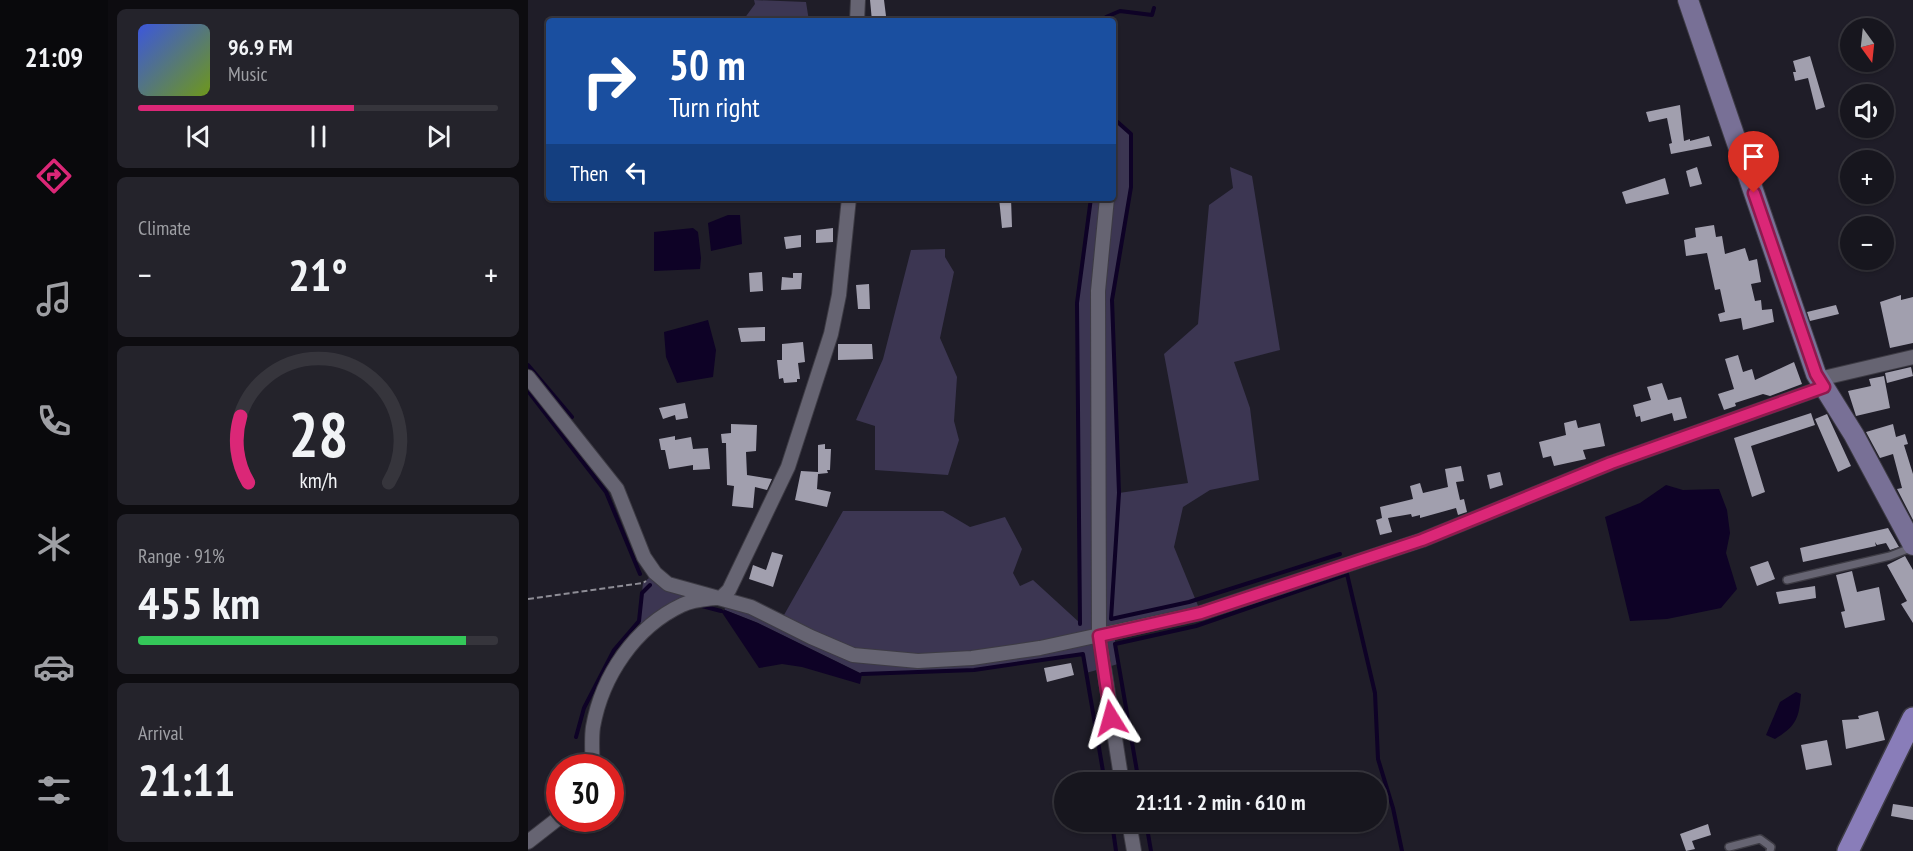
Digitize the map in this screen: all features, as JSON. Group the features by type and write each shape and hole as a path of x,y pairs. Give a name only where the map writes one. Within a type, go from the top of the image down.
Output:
{"main road":[{"path":"1848,851 1913,718"}],"street":[{"path":"857,18 858,0"},
{"path":"1688,0 1822,383 1854,435 1913,546"},
{"path":"592,754 593,727 602,698 621,655 646,628 683,604 722,597 729,590 788,467 831,334 839,295 849,201"},
{"path":"1107,201 1098,291 1099,636 1120,772"},
{"path":"528,377 616,489 644,557 655,573 668,584 722,597 751,607 810,637 853,655 918,661 972,658 1040,648 1201,613 1422,540 1611,463 1822,383 1913,357"},
{"path":"528,842 546,828"},
{"path":"1131,832 1134,851"}],"lane":[{"path":"1786,580 1890,556 1913,546"},
{"path":"1729,847 1760,839 1771,847 1770,851"}],"path":[{"path":"528,599 643,584 655,573"}],"shaded area":[{"path":"754,0 806,2 809,18 745,18 755,4"},
{"path":"1116,121 1131,134 1131,187 1112,300 1119,493 1188,483 1164,354 1198,324 1209,205 1233,188 1230,167 1252,176 1280,350 1234,362 1250,408 1259,480 1210,490 1183,507 1174,547 1201,613 1114,633 1118,664 1086,673 1083,654 974,670 862,674 758,623 725,610 722,597 753,608 780,622 843,511 943,511 970,527 1005,517 1022,549 1013,573 1020,586 1033,580 1080,623 1077,303 1091,201 1116,201"},
{"path":"728,215 740,215 742,244 711,251 708,223"},
{"path":"693,228 698,232 700,269 654,271 654,232"},
{"path":"945,249 945,257 954,272 940,338 957,377 954,421 959,440 948,475 875,470 875,426 856,420 883,359 911,250"},
{"path":"708,320 716,350 713,377 677,383 666,357 664,332"},
{"path":"1666,485 1683,490 1719,489 1727,510 1730,533 1726,553 1737,589 1721,608 1667,619 1630,621 1605,517 1640,503"},
{"path":"655,573 679,587 721,597 700,600 682,607 646,629 639,621 643,583"},
{"path":"725,610 758,623 862,674 860,684 802,667 782,664 759,668 721,611"},
{"path":"1796,692 1801,694 1800,703 1792,726 1775,739 1766,735 1780,702"}],"building":[{"path":"870,0 884,0 886,16 872,18"},
{"path":"1810,56 1825,107 1816,110 1808,78 1795,81 1793,72 1796,72 1793,61"},
{"path":"1680,105 1684,141 1709,136 1712,146 1671,154 1669,144 1672,143 1667,118 1649,122 1646,112"},
{"path":"1697,167 1702,184 1690,187 1686,171"},
{"path":"1665,178 1669,194 1626,204 1622,192"},
{"path":"999,201 1011,201 1012,227 1002,228"},
{"path":"1714,225 1716,237 1722,236 1725,254 1745,248 1749,261 1757,259 1761,282 1751,284 1755,301 1761,300 1762,310 1772,309 1774,322 1743,330 1741,318 1720,322 1718,314 1725,312 1720,289 1715,290 1707,253 1686,256 1684,240 1696,237 1695,228"},
{"path":"833,228 833,242 816,243 816,230"},
{"path":"801,235 801,247 786,249 784,237"},
{"path":"762,272 763,291 750,292 749,273"},
{"path":"793,273 802,273 801,289 781,290 782,277 793,278"},
{"path":"869,284 870,309 858,309 856,285"},
{"path":"1901,295 1901,300 1913,297 1913,343 1890,348 1880,302"},
{"path":"1836,305 1839,314 1810,321 1807,312"},
{"path":"765,327 765,341 741,342 738,328"},
{"path":"803,342 805,362 798,363 800,379 797,379 797,382 784,383 783,378 779,379 777,360 782,360 782,344"},
{"path":"838,344 872,344 873,359 838,360"},
{"path":"1738,355 1743,372 1752,369 1755,380 1794,362 1802,384 1770,396 1763,394 1735,403 1736,406 1724,410 1718,394 1734,389 1725,359"},
{"path":"1911,367 1913,376 1887,383 1885,373"},
{"path":"1884,376 1890,408 1856,416 1848,391 1871,386 1869,379"},
{"path":"1662,383 1668,400 1681,397 1687,418 1674,421 1672,413 1641,422 1640,416 1636,417 1633,405 1651,400 1647,387"},
{"path":"685,403 688,418 676,420 675,415 663,419 659,408"},
{"path":"1811,413 1815,425 1751,446 1765,492 1752,497 1734,438"},
{"path":"1827,414 1851,466 1838,472 1815,419"},
{"path":"1576,420 1578,428 1600,423 1605,446 1583,450 1586,459 1554,466 1551,456 1543,458 1539,442 1566,435 1564,423"},
{"path":"731,424 757,425 756,451 746,452 747,475 772,479 767,490 755,487 753,508 732,506 734,486 727,485 726,443 722,443 721,434 731,433"},
{"path":"1893,424 1896,437 1905,434 1908,444 1904,445 1913,474 1913,520 1897,489 1902,488 1893,454 1880,458 1866,432"},
{"path":"675,436 675,440 691,437 693,449 708,448 710,469 693,470 693,465 669,469 665,450 661,450 659,439"},
{"path":"825,444 825,449 831,449 830,470 827,470 828,473 818,474 817,489 831,492 827,507 795,500 801,471 818,472 818,445"},
{"path":"1461,466 1464,481 1456,482 1460,500 1464,499 1467,512 1458,515 1456,508 1420,518 1420,515 1412,517 1411,514 1388,518 1392,532 1380,535 1376,520 1382,518 1380,507 1413,499 1410,486 1420,483 1423,493 1448,487 1445,469"},
{"path":"1500,472 1503,485 1490,489 1487,475"},
{"path":"1888,528 1899,547 1890,550 1886,543 1877,545 1875,542 1876,546 1803,562 1800,548"},
{"path":"772,552 783,555 773,587 749,579 753,565 766,570"},
{"path":"1905,556 1913,570 1913,623 1901,604 1907,601 1887,565"},
{"path":"1768,561 1775,579 1757,586 1750,567"},
{"path":"1852,571 1857,592 1879,587 1885,620 1845,628 1841,612 1845,611 1836,575"},
{"path":"1815,586 1816,598 1779,604 1776,592"},
{"path":"1071,663 1074,675 1047,682 1044,668"},
{"path":"1878,711 1885,740 1846,749 1842,720 1859,719 1858,716"},
{"path":"1827,740 1832,765 1806,770 1801,745"},
{"path":"1893,804 1913,807 1913,820 1891,816"},
{"path":"1708,824 1711,835 1692,841 1695,849 1686,851 1680,834"}],"waterway":[{"path":"1106,18 1120,11 1152,15 1154,8"},
{"path":"1116,121 1131,134 1131,187 1112,300 1119,493 1111,619 1189,602 1340,554"},
{"path":"1080,624 1077,303 1091,201"},
{"path":"528,365 572,417"},
{"path":"528,391 606,492 640,574"},
{"path":"1137,772 1115,644 1196,626 1347,574 1375,693 1378,759 1382,772"},
{"path":"576,737 584,708 614,650 639,621 642,593 650,585"},
{"path":"702,606 721,611"},
{"path":"862,674 974,670 1083,654 1103,772"},
{"path":"1387,788 1402,851"},
{"path":"1113,832 1116,851"},
{"path":"1148,832 1151,851"}],"route":[{"path":"1111,718 1099,636 1201,613 1422,540 1611,463 1824,387 1816,374 1754,193"}]}
